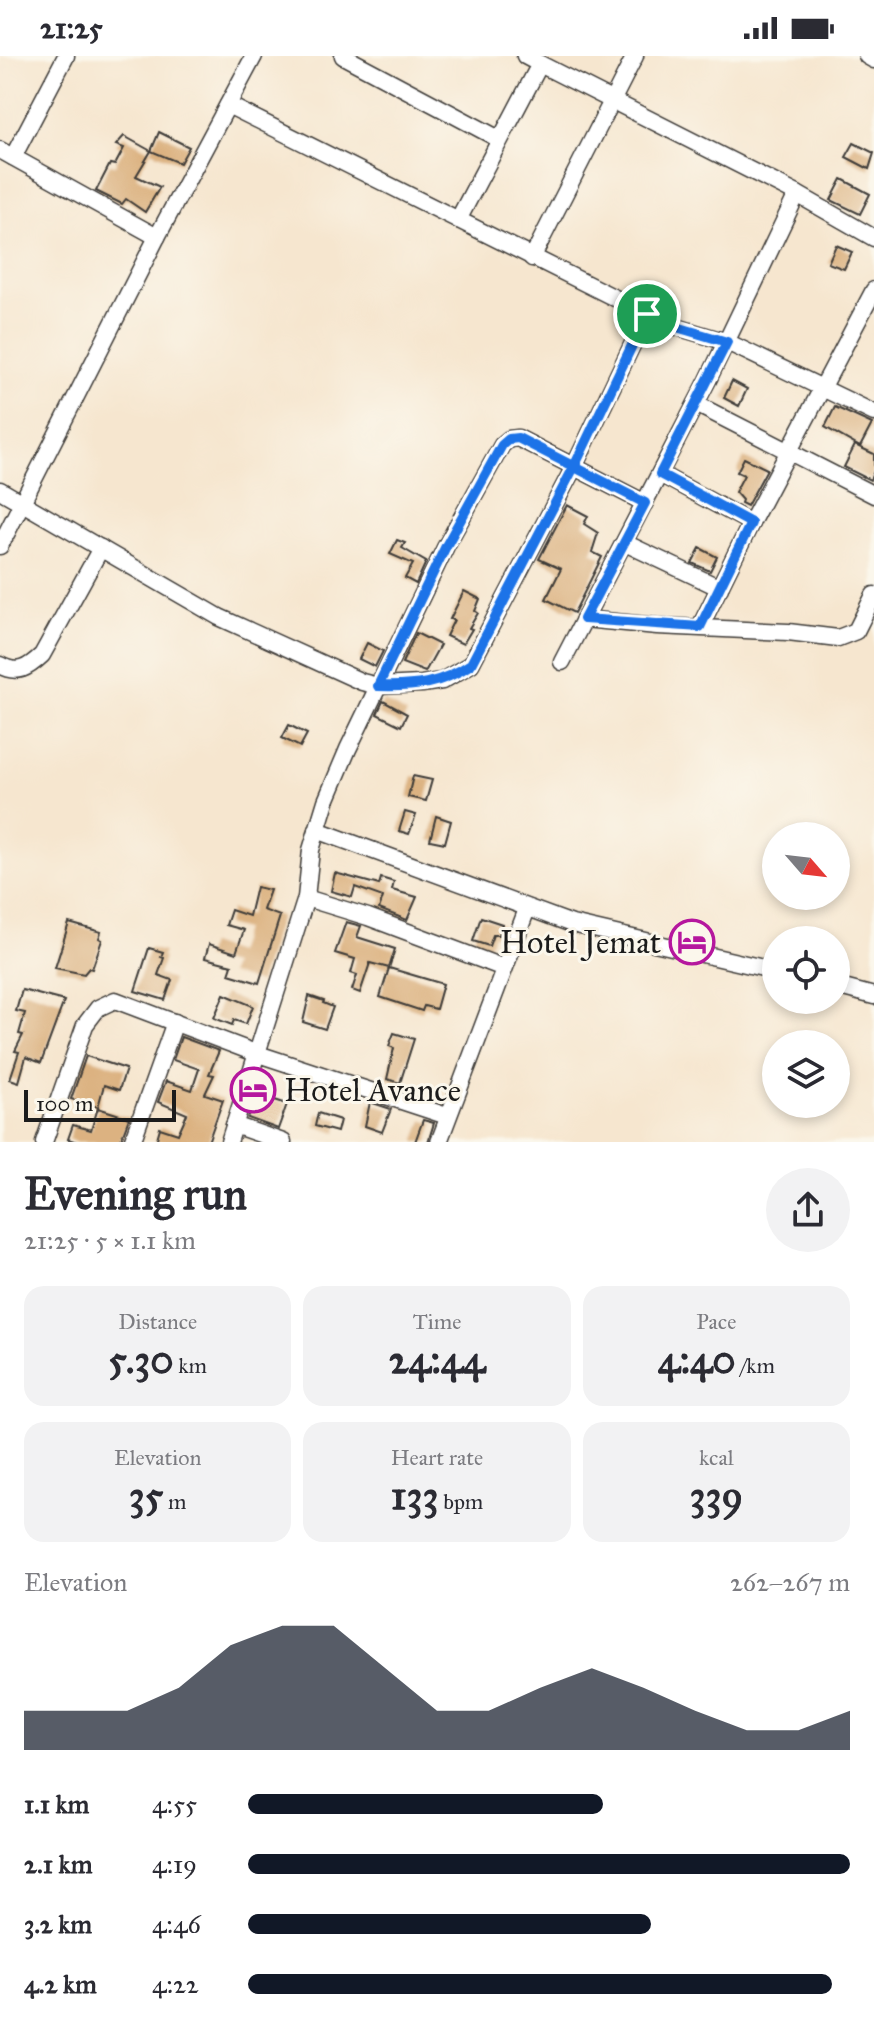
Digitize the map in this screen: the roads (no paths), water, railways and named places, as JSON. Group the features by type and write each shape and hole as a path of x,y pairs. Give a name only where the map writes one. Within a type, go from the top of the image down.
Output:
{"street":[{"path":"66,56 6,154 157,237"},
{"path":"0,546 53,447 157,237 254,56"},
{"path":"343,56 499,139"},
{"path":"532,258 635,56"},
{"path":"867,56 874,60"},
{"path":"458,220 499,139 532,60 797,194 874,238"},
{"path":"228,105 647,314 727,342 874,413"},
{"path":"562,662 696,404 775,234 797,194"},
{"path":"700,627 823,387 867,323 874,290"},
{"path":"0,490 219,617 322,665 378,686 442,681 471,664 574,467 647,314"},
{"path":"696,404 874,495"},
{"path":"229,1142 306,898 311,850 326,801 446,546 502,445 509,439 518,438 645,503"},
{"path":"660,474 751,523"},
{"path":"625,543 720,588"},
{"path":"0,665 8,669 28,668 42,655 101,548"},
{"path":"584,619 847,637 856,631 874,595"},
{"path":"317,830 572,924 762,968"},
{"path":"306,898 368,917 504,968"},
{"path":"439,1142 527,909"},
{"path":"850,990 874,996"},
{"path":"44,1142 85,1025 98,1008 115,1000 258,1054 447,1116"},
{"path":"132,1142 175,1022"},
{"path":"234,1125 283,1142"}],"place":[{"name":"Hotel Jemat","path":"692,942"},
{"name":"Hotel Avance","path":"253,1090"}]}
